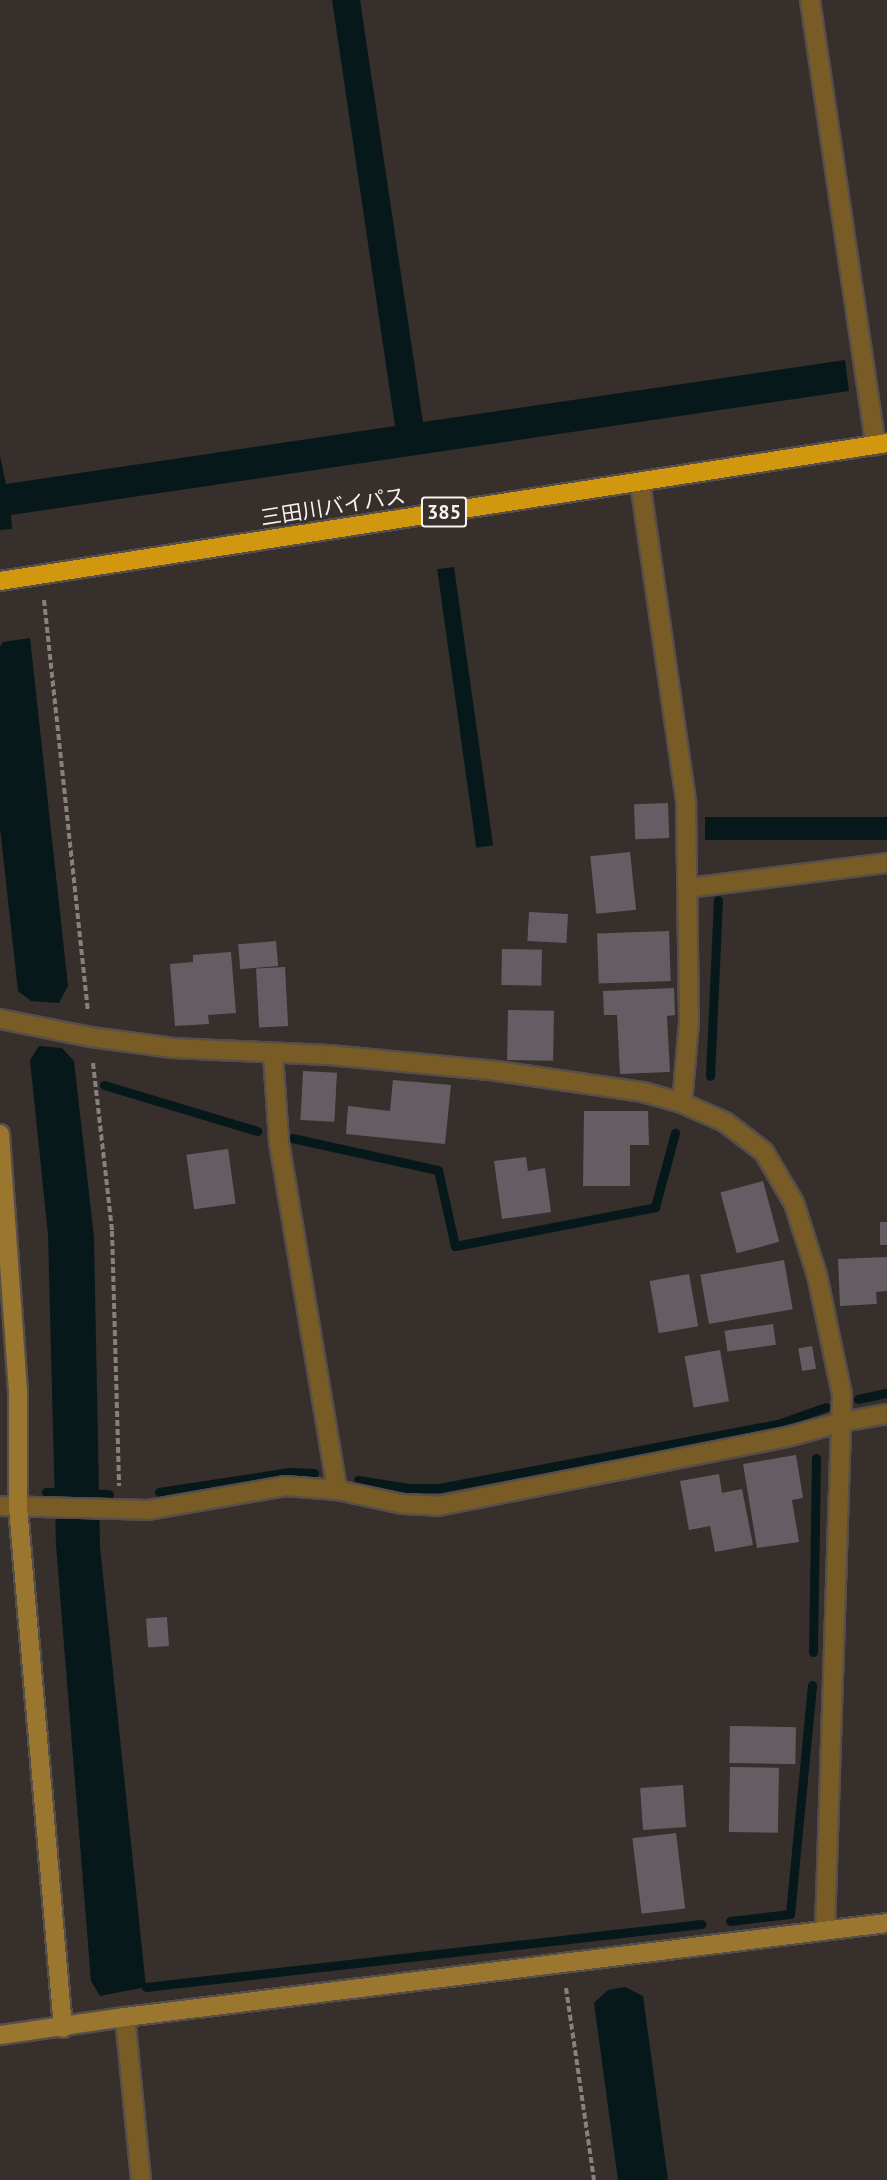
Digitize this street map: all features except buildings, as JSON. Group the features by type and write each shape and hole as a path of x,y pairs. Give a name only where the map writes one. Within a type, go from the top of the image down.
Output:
{"highway":[{"name":"三田川バイパス","path":"0,581 881,444"}],"street":[{"path":"810,0 881,444"},
{"path":"640,482 686,803 689,1022 682,1103"},
{"path":"688,888 887,863"},
{"path":"0,1019 91,1037 173,1048 329,1055 497,1071 643,1092 682,1103 725,1122 764,1152 794,1203 818,1275 842,1395 825,1929"},
{"path":"273,1054 279,1142 337,1490"},
{"path":"0,1134 18,1392 9,1507 63,2028"},
{"path":"9,1507 148,1510 285,1486 337,1490 403,1504 438,1506 787,1437 842,1422 887,1414"},
{"path":"0,2036 125,2017 887,1923"},
{"path":"125,2017 141,2180"}],"path":[{"path":"563,1962 594,2180"}],"shaded area":[{"path":"332,0 360,0 423,422 845,360 849,391 11,515 12,529 0,530 0,456 6,484 395,426"},
{"path":"454,567 493,845 476,848 437,569"},
{"path":"30,638 68,986 59,1003 31,1001 18,991 0,828 0,647 3,642"},
{"path":"705,817 887,817 887,840 705,840"},
{"path":"39,1046 62,1048 74,1061 94,1237 100,1547 146,1987 100,1996 91,1981 56,1545 48,1235 30,1060"},
{"path":"625,1987 643,1996 668,2180 618,2180 594,2003 608,1990"}],"waterway":[{"path":"710,1076 718,900"},
{"path":"104,1085 257,1131"},
{"path":"292,1138 438,1170 455,1246 655,1207 675,1133"},
{"path":"858,1399 887,1393"},
{"path":"358,1480 408,1488 439,1488 778,1424 826,1407"},
{"path":"813,1652 816,1458"},
{"path":"159,1492 289,1472 314,1473"},
{"path":"46,1492 65,1492"},
{"path":"87,1493 109,1494"},
{"path":"730,1921 790,1914 812,1685"},
{"path":"146,1987 701,1924"}]}
